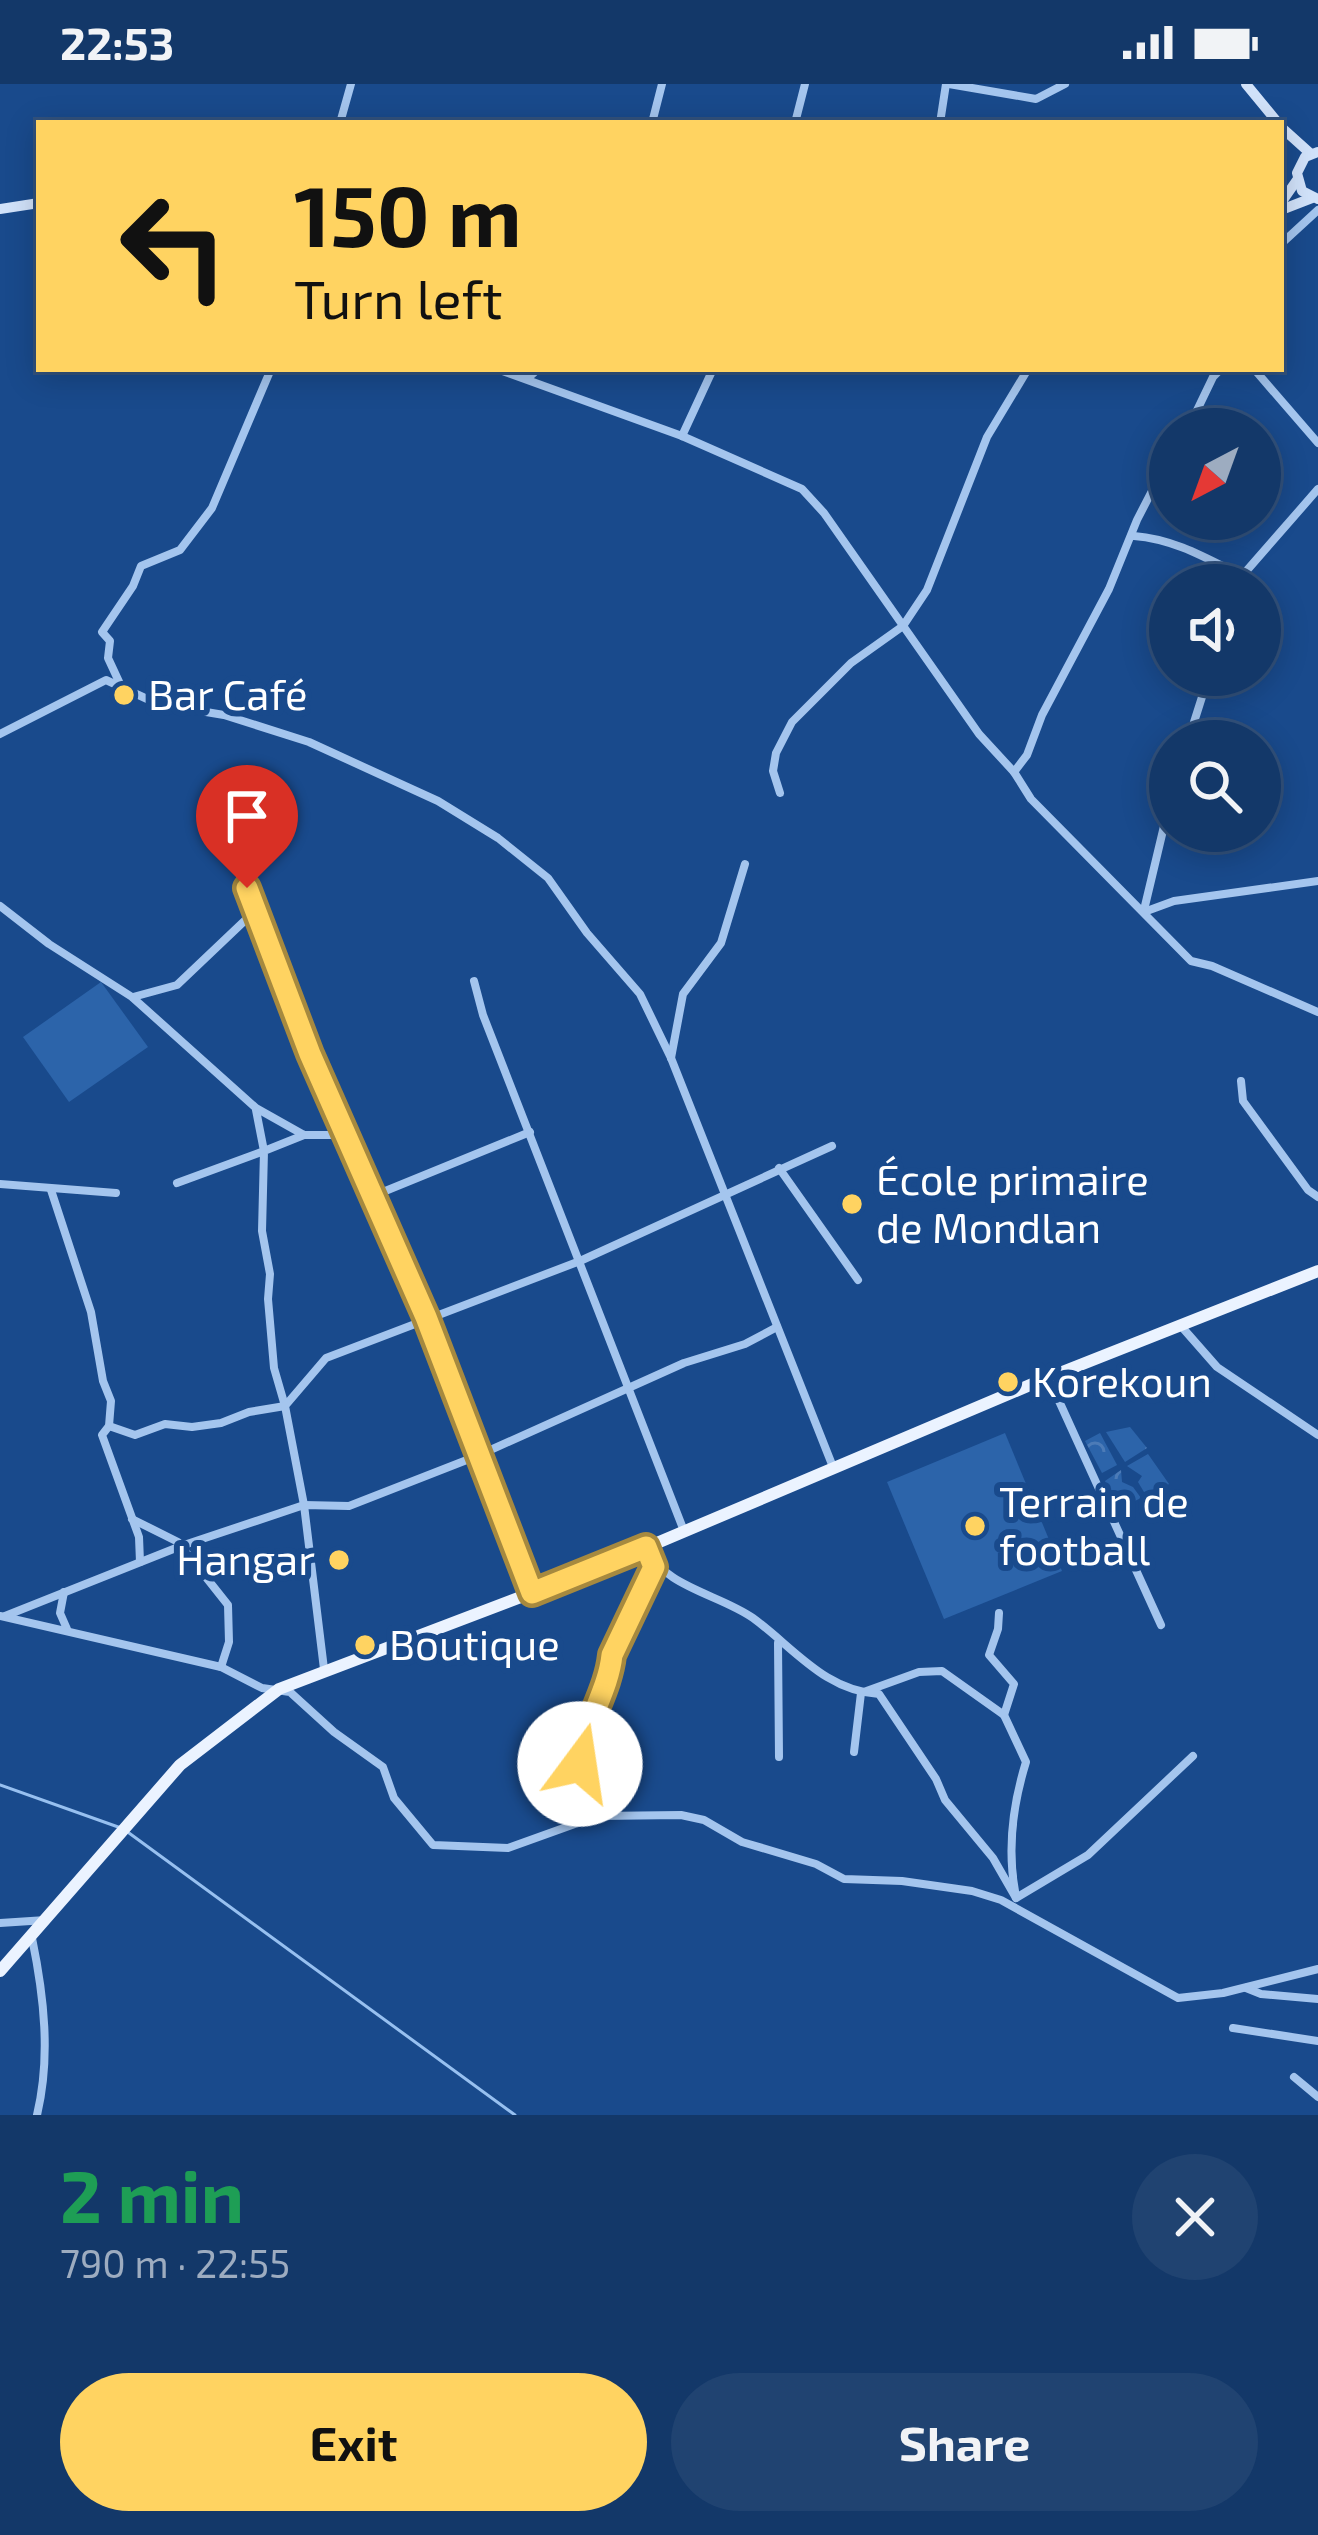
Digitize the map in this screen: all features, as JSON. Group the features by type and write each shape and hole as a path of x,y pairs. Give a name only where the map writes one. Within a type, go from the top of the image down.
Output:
{"main road":[{"path":"1246,84 1275,120"},
{"path":"1284,130 1314,153 1284,200"},
{"path":"1284,135 1302,191 1316,202"},
{"path":"1284,206 1316,202"},
{"path":"0,209 36,203"},
{"path":"0,1971 180,1765 279,1689 532,1593 1048,1377 1318,1271"}],"street":[{"path":"341,120 351,84"},
{"path":"653,120 662,84"},
{"path":"796,120 805,84"},
{"path":"941,120 947,84 1036,99 1065,84"},
{"path":"1284,240 1316,202"},
{"path":"121,687 108,658 110,641 102,632 134,586 141,566 179,550 212,508 270,372"},
{"path":"507,372 682,436 802,489 1031,799 1191,961 1318,1012"},
{"path":"528,378 535,372"},
{"path":"682,436 712,372"},
{"path":"780,794 773,771 776,753 792,722 851,663 903,626 927,590 986,437 1026,372"},
{"path":"1198,408 1218,372"},
{"path":"1257,372 1318,443"},
{"path":"1254,564 1318,489"},
{"path":"1014,772 1028,755 1042,715 1134,536 1149,497"},
{"path":"1134,536 1160,538 1213,564"},
{"path":"0,734 106,680 158,704 224,715 309,742 438,801 498,838 548,878 587,933 640,994 671,1058 833,1467"},
{"path":"227,847 346,1141 426,1317 532,1593"},
{"path":"1144,911 1158,852"},
{"path":"671,1058 683,994 721,943 745,863"},
{"path":"1144,911 1174,901 1318,880"},
{"path":"0,906 132,998 256,1108 304,1135"},
{"path":"132,998 177,985 256,910"},
{"path":"474,981 483,1015 684,1531"},
{"path":"1241,1081 1243,1101 1318,1197"},
{"path":"256,1108 264,1151 262,1231 270,1274 274,1368 304,1505 324,1669"},
{"path":"373,1196 530,1132"},
{"path":"177,1183 304,1135 332,1135 346,1141"},
{"path":"109,1426 136,1435 165,1424 221,1423 285,1406 326,1358 580,1261 832,1146"},
{"path":"778,1168 858,1280"},
{"path":"0,1184 116,1193"},
{"path":"51,1190 91,1312 111,1400 109,1426 102,1436 139,1537 139,1563"},
{"path":"1181,1326 1217,1367 1318,1435"},
{"path":"2,1617 182,1546 304,1505 349,1506 777,1327"},
{"path":"1048,1377 1162,1625"},
{"path":"132,1519 182,1546 229,1605 229,1642 221,1667"},
{"path":"646,1547 654,1567 752,1618 821,1676 861,1693 879,1694 945,1800 993,1858 1016,1898"},
{"path":"580,1764 583,1739 612,1655 654,1567"},
{"path":"65,1591 60,1613 67,1630"},
{"path":"999,1613 989,1655 1014,1684 1004,1715"},
{"path":"2,1617 221,1667 262,1688 279,1689 302,1700 334,1732 383,1766 394,1798 433,1845 508,1849 597,1816 681,1814 844,1879 902,1881 1001,1900 1178,1998 1245,1988 1318,1969"},
{"path":"778,1642 782,1685 779,1756"},
{"path":"861,1693 919,1672 942,1671 1004,1715 1026,1762 1012,1832 1010,1866 1016,1898"},
{"path":"854,1752 861,1693"},
{"path":"1016,1898 1088,1855 1193,1756"},
{"path":"0,1927 47,1920"},
{"path":"32,1938 41,1985 45,2054 37,2115"},
{"path":"1245,1988 1318,2000"},
{"path":"1233,2028 1318,2041"},
{"path":"1294,2077 1318,2097"}],"green space":[{"path":"101,982 148,1047 69,1102 23,1037"},
{"path":"1130,1427 1147,1448 1125,1462 1106,1432"},
{"name":"Terrain de football","path":"1005,1433 1062,1571 944,1619 887,1482"},
{"path":"1100,1433 1117,1465 1102,1473 1085,1441"},
{"path":"1148,1454 1169,1484 1147,1497 1138,1482 1142,1476 1127,1466"},
{"path":"1121,1470 1122,1482 1141,1498 1118,1509 1105,1481"}],"waterway":[{"path":"0,1785 121,1828"},
{"path":"129,1833 515,2115"}],"place":[{"name":"Bar Café","path":"124,695"},
{"name":"École primaire de Mondlan","path":"852,1204"},
{"name":"Korekoun","path":"1008,1382"},
{"name":"Terrain de football","path":"975,1526"},
{"name":"Hangar","path":"339,1560"},
{"name":"Boutique","path":"365,1645"}],"route":[{"path":"247,888 346,1141 426,1317 532,1593 646,1547 654,1567 612,1655 583,1739 580,1764"}]}
